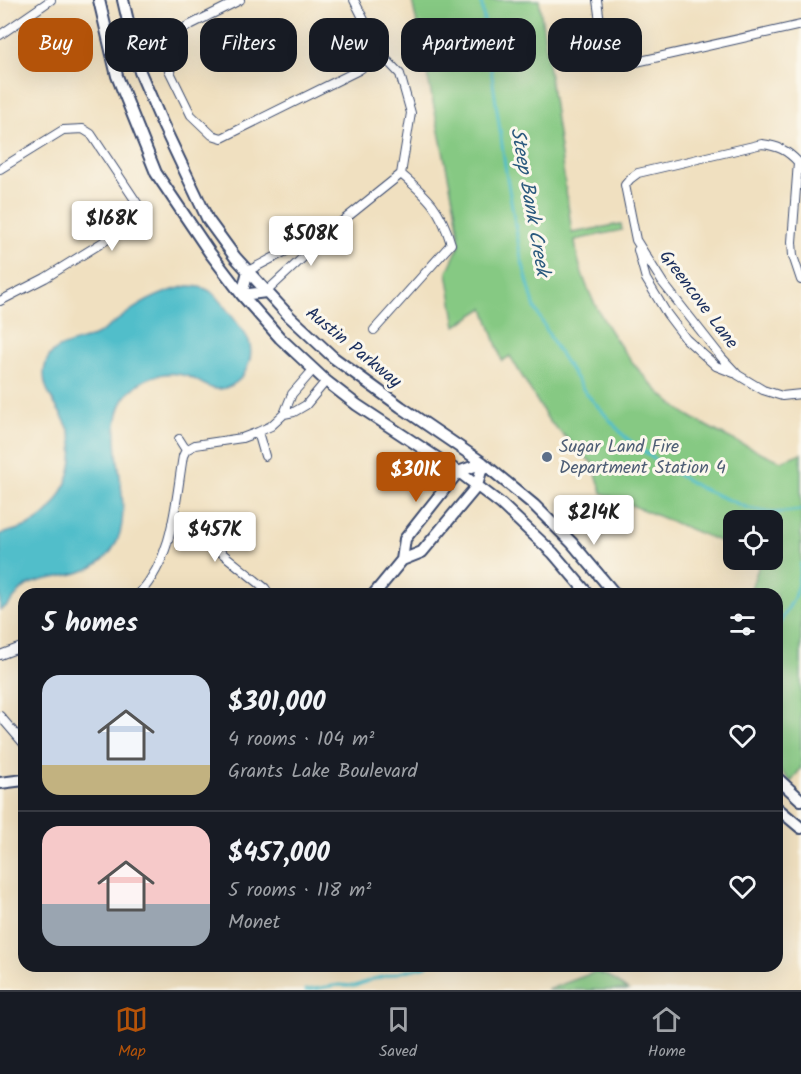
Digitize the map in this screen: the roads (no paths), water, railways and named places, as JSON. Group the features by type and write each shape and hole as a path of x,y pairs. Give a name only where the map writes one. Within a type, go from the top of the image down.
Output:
{"main road":[{"path":"99,0 117,76 156,173 210,253 242,295 280,338 313,370 357,405 458,472 529,528 583,588"},
{"name":"Austin Parkway","path":"123,0 140,72 163,125 208,220 248,271 266,292 334,358 400,407 483,462 534,505 572,543 610,588"},
{"path":"242,295 248,271"},
{"path":"242,295 266,292"},
{"path":"402,560 405,539 458,472 483,462"},
{"path":"379,588 402,560 422,552 477,486 483,462"},
{"path":"0,783 18,781"},
{"path":"783,784 798,798 783,807"},
{"path":"783,813 801,828"}],"street":[{"path":"0,35 51,0"},
{"path":"240,0 169,38 164,53 166,64 191,115 212,135 222,138 355,72"},
{"path":"354,0 363,18"},
{"path":"597,0 604,51 615,64 627,66 801,25"},
{"path":"266,292 340,223 401,174 411,113 400,74 389,62"},
{"path":"0,169 63,130 83,129 91,134 137,203 139,211 129,226 45,278 0,301"},
{"name":"Greencove Lane","path":"799,160 779,147 762,144 638,174 625,185 646,279 667,314 686,339 716,366 738,375 763,390 782,396 801,394"},
{"path":"799,160 792,242 793,256 801,280"},
{"path":"374,330 451,244 445,222 426,195 401,174"},
{"path":"248,271 340,223"},
{"name":"Greencove Lane","path":"636,240 663,283 738,375"},
{"path":"284,414 292,394 313,370"},
{"path":"144,588 162,561 168,543 183,456 186,450 195,445 242,438 271,426 284,414 306,405 326,381"},
{"path":"258,432 265,456"},
{"path":"179,440 186,450"},
{"path":"172,523 192,529 265,588"},
{"path":"0,655 18,648"},
{"path":"0,716 18,737"}],"water":[{"path":"188,286 210,291 225,307 249,341 249,362 243,376 232,385 220,389 211,388 183,375 163,374 146,380 130,391 124,399 117,418 116,440 123,511 120,533 110,553 84,571 18,588 18,594 9,605 0,610 0,534 27,526 45,514 61,494 70,468 72,442 69,430 47,390 45,381 44,372 49,356 60,347 96,335 133,309 163,293"}],"waterway":[{"name":"Steep Bank Creek","path":"481,0 521,258 535,308 555,346 585,392 624,436 663,466 700,488 748,508 775,513 801,510"},
{"name":"Steep Bank Creek","path":"783,617 794,598 801,563"},
{"name":"Steep Bank Creek","path":"306,990 339,985 355,986 402,972"}],"place":[{"name":"Sugar Land Fire Department Station 4","path":"547,457"}]}
